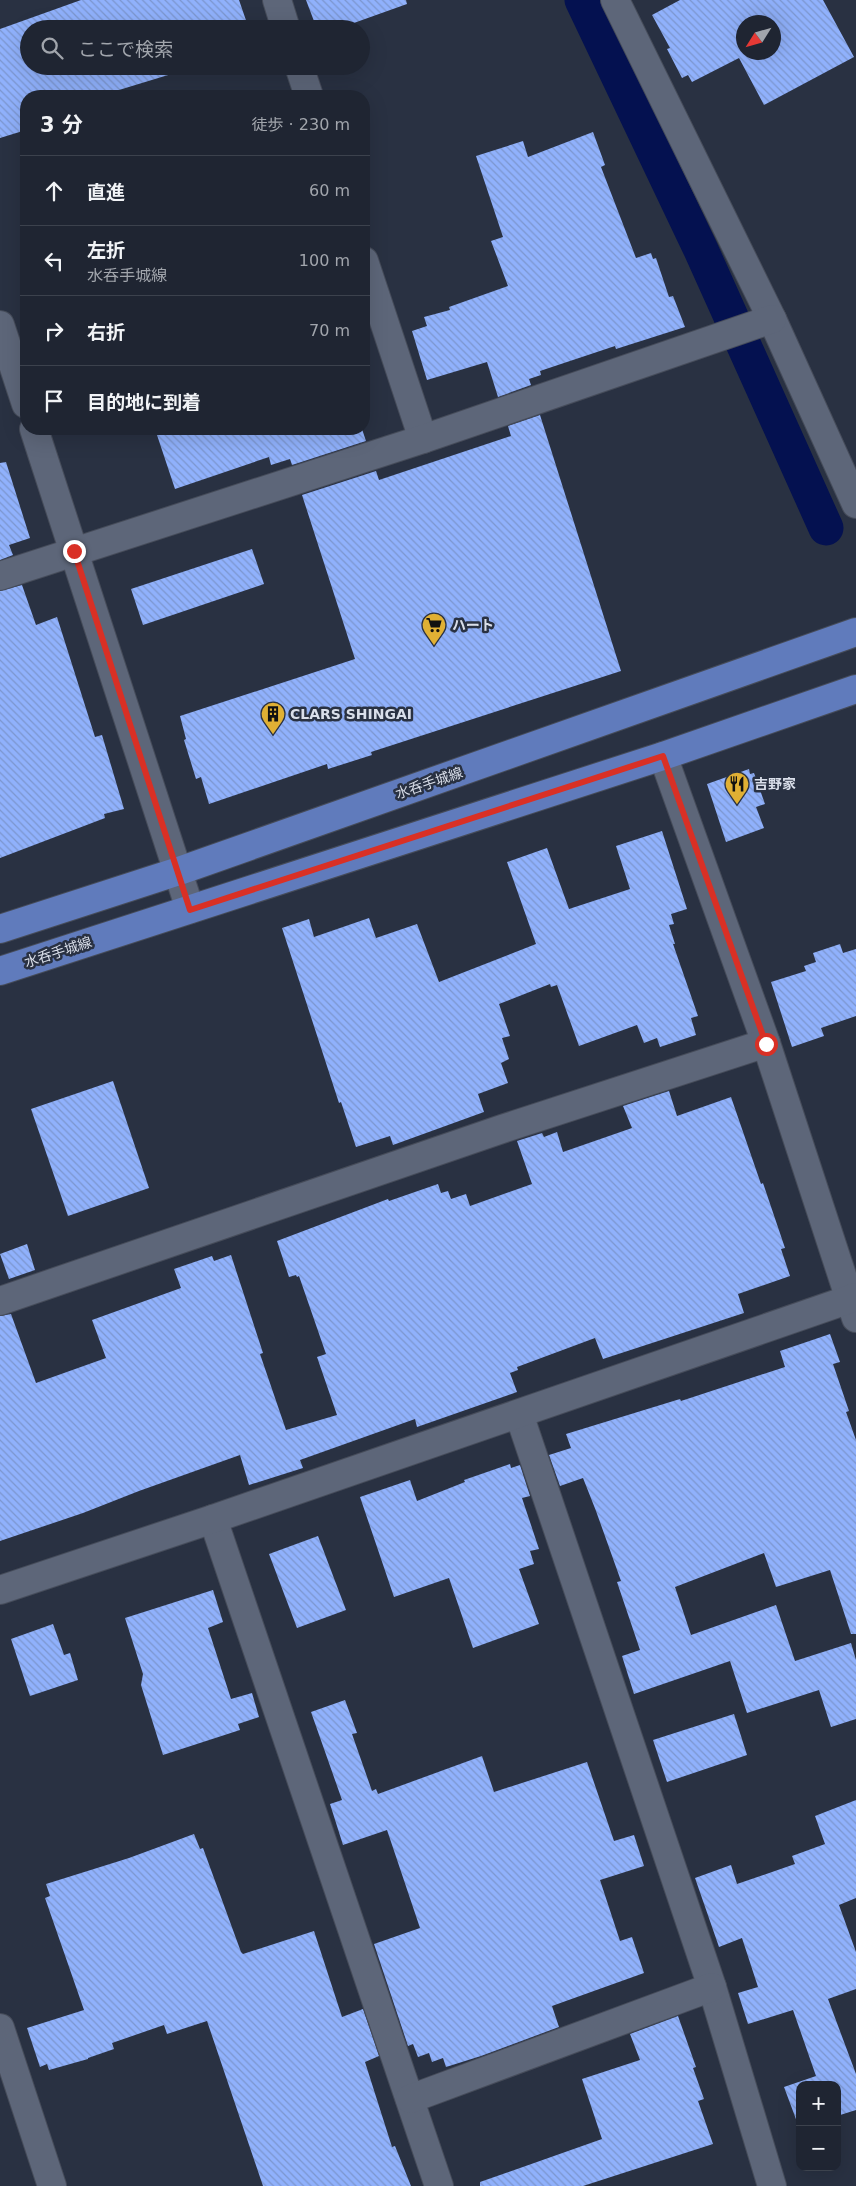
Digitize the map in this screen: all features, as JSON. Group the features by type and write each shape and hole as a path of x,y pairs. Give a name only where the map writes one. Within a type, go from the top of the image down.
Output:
{"main road":[{"name":"水呑手城線","path":"0,929 179,871 856,632"},
{"name":"水呑手城線","path":"0,971 663,756 856,689"}],"street":[{"path":"277,0 283,20"},
{"path":"615,0 772,319 856,504"},
{"path":"302,75 307,90"},
{"path":"370,279 423,439"},
{"path":"0,576 423,439 772,319"},
{"path":"0,325 20,386"},
{"path":"36,435 179,871 190,910"},
{"path":"0,1590 519,1414 854,1305 766,1044 663,756"},
{"path":"0,1301 502,1129 766,1044"},
{"path":"519,1414 712,1987 772,2186"},
{"path":"214,1519 438,2186"},
{"path":"410,2099 712,1987"},
{"path":"0,2028 52,2186"}],"building":[{"path":"81,0 239,0 246,20 25,20"},
{"path":"306,0 406,0 407,4 362,20 314,20"},
{"path":"680,0 823,0 854,57 764,105 740,60 781,60 781,15 736,15 736,60 692,82 688,75 682,78 667,49 670,48 652,15"},
{"path":"20,22 20,75 168,75 119,90 20,90 20,132 0,138 0,29"},
{"path":"593,132 605,165 601,167 636,258 651,253 653,259 656,258 669,297 673,296 685,327 616,349 615,346 540,371 541,375 529,379 531,385 498,397 487,362 427,380 412,331 427,326 424,317 450,310 449,307 508,286 491,241 503,237 476,156 523,141 528,157"},
{"path":"540,415 621,671 371,752 372,755 328,769 327,764 209,804 201,777 196,779 184,740 186,739 180,716 355,659 302,495 376,471 379,480 511,436 508,426"},
{"path":"157,435 364,435 366,441 292,465 290,459 271,465 269,457 175,489"},
{"path":"6,462 30,538 9,545 13,555 0,560 0,463"},
{"path":"252,549 264,584 143,625 131,589"},
{"path":"22,585 36,625 57,617 95,737 102,735 124,809 104,814 105,818 0,858 0,591"},
{"name":"吉野家","path":"749,769 750,774 754,773 765,804 756,807 764,828 726,842 707,784"},
{"path":"662,831 687,909 671,914 674,924 669,925 675,944 673,944 698,1016 691,1018 696,1035 660,1047 657,1038 644,1043 637,1025 579,1046 557,985 551,987 550,984 499,1004 510,1036 502,1038 509,1059 501,1063 508,1083 478,1094 484,1112 393,1145 390,1136 356,1147 341,1102 339,1103 282,928 309,919 314,937 369,918 376,938 417,924 439,982 536,944 507,862 547,848 569,909 630,889 616,846"},
{"path":"840,944 843,953 856,949 856,1016 821,1028 824,1036 792,1047 771,982 806,971 804,966 816,962 813,953"},
{"path":"113,1081 149,1188 68,1216 31,1109"},
{"path":"669,1091 677,1116 731,1097 785,1248 781,1249 790,1276 738,1294 744,1313 603,1359 595,1338 517,1367 518,1370 510,1373 517,1392 417,1427 415,1419 300,1460 303,1468 249,1485 240,1455 83,1513 0,1541 0,1316 11,1314 36,1383 106,1358 92,1320 181,1288 174,1269 212,1256 214,1261 231,1255 263,1353 260,1354 286,1430 337,1415 317,1357 326,1354 299,1276 289,1277 277,1241 388,1199 389,1201 438,1184 441,1193 448,1191 451,1199 466,1194 470,1206 532,1184 517,1141 542,1133 544,1137 557,1132 563,1152 632,1128 623,1106"},
{"path":"27,1244 35,1270 9,1279 0,1254"},
{"path":"830,1334 840,1362 833,1364 849,1411 846,1412 856,1440 856,1634 851,1634 830,1570 776,1587 764,1553 675,1587 691,1635 776,1605 795,1661 851,1643 856,1660 856,1719 831,1727 819,1690 747,1713 730,1661 634,1694 622,1656 640,1650 617,1582 621,1581 583,1478 560,1486 549,1455 571,1448 566,1434 680,1399 681,1401 785,1367 780,1351"},
{"path":"510,1464 511,1468 520,1465 530,1496 522,1498 539,1549 530,1551 534,1564 519,1569 539,1624 473,1648 449,1578 394,1597 360,1497 410,1480 417,1501 465,1482 464,1480"},
{"path":"318,1536 346,1610 297,1628 269,1554"},
{"path":"213,1590 223,1622 208,1628 231,1699 252,1693 259,1717 238,1724 240,1730 163,1755 141,1685 143,1674 125,1618"},
{"path":"53,1624 64,1655 70,1653 78,1680 30,1696 11,1639"},
{"path":"345,1700 357,1733 352,1734 372,1791 376,1789 378,1794 482,1756 494,1792 587,1762 614,1841 634,1835 644,1866 600,1880 620,1941 632,1937 644,1973 552,2006 559,2027 481,2056 446,2067 443,2058 432,2062 429,2053 418,2057 413,2044 408,2046 374,1944 420,1928 387,1830 343,1845 330,1804 342,1800 311,1712"},
{"path":"734,1714 747,1755 667,1782 653,1740"},
{"path":"856,1800 856,1898 839,1905 856,1952 856,1989 828,1999 856,2074 856,2110 841,2115 841,2081 801,2081 816,2076 793,2010 748,2024 738,1993 758,1987 742,1938 719,1947 695,1878 731,1865 737,1884 795,1864 792,1856 825,1844 815,1816"},
{"path":"194,1834 200,1849 203,1848 241,1952 243,1954 314,1931 342,2017 363,2009 379,2056 365,2062 392,2147 395,2146 411,2186 263,2186 207,2021 167,2034 164,2025 112,2043 114,2049 88,2059 49,2070 47,2064 40,2067 27,2028 84,2010 45,1898 50,1896 46,1884 129,1858"},
{"path":"678,2016 696,2067 693,2068 704,2099 698,2101 713,2144 583,2186 480,2186 480,2182 602,2139 582,2079 640,2060 630,2034"},
{"path":"796,2083 796,2119 784,2087"}],"waterway":[{"path":"582,0 701,250 826,528"}],"place":[{"name":"ハート","path":"434,646"},
{"name":"CLARS SHINGAI","path":"273,735"},
{"name":"吉野家","path":"737,805"}],"route":[{"path":"74,551 179,871 190,910 663,756 766,1044"}]}
